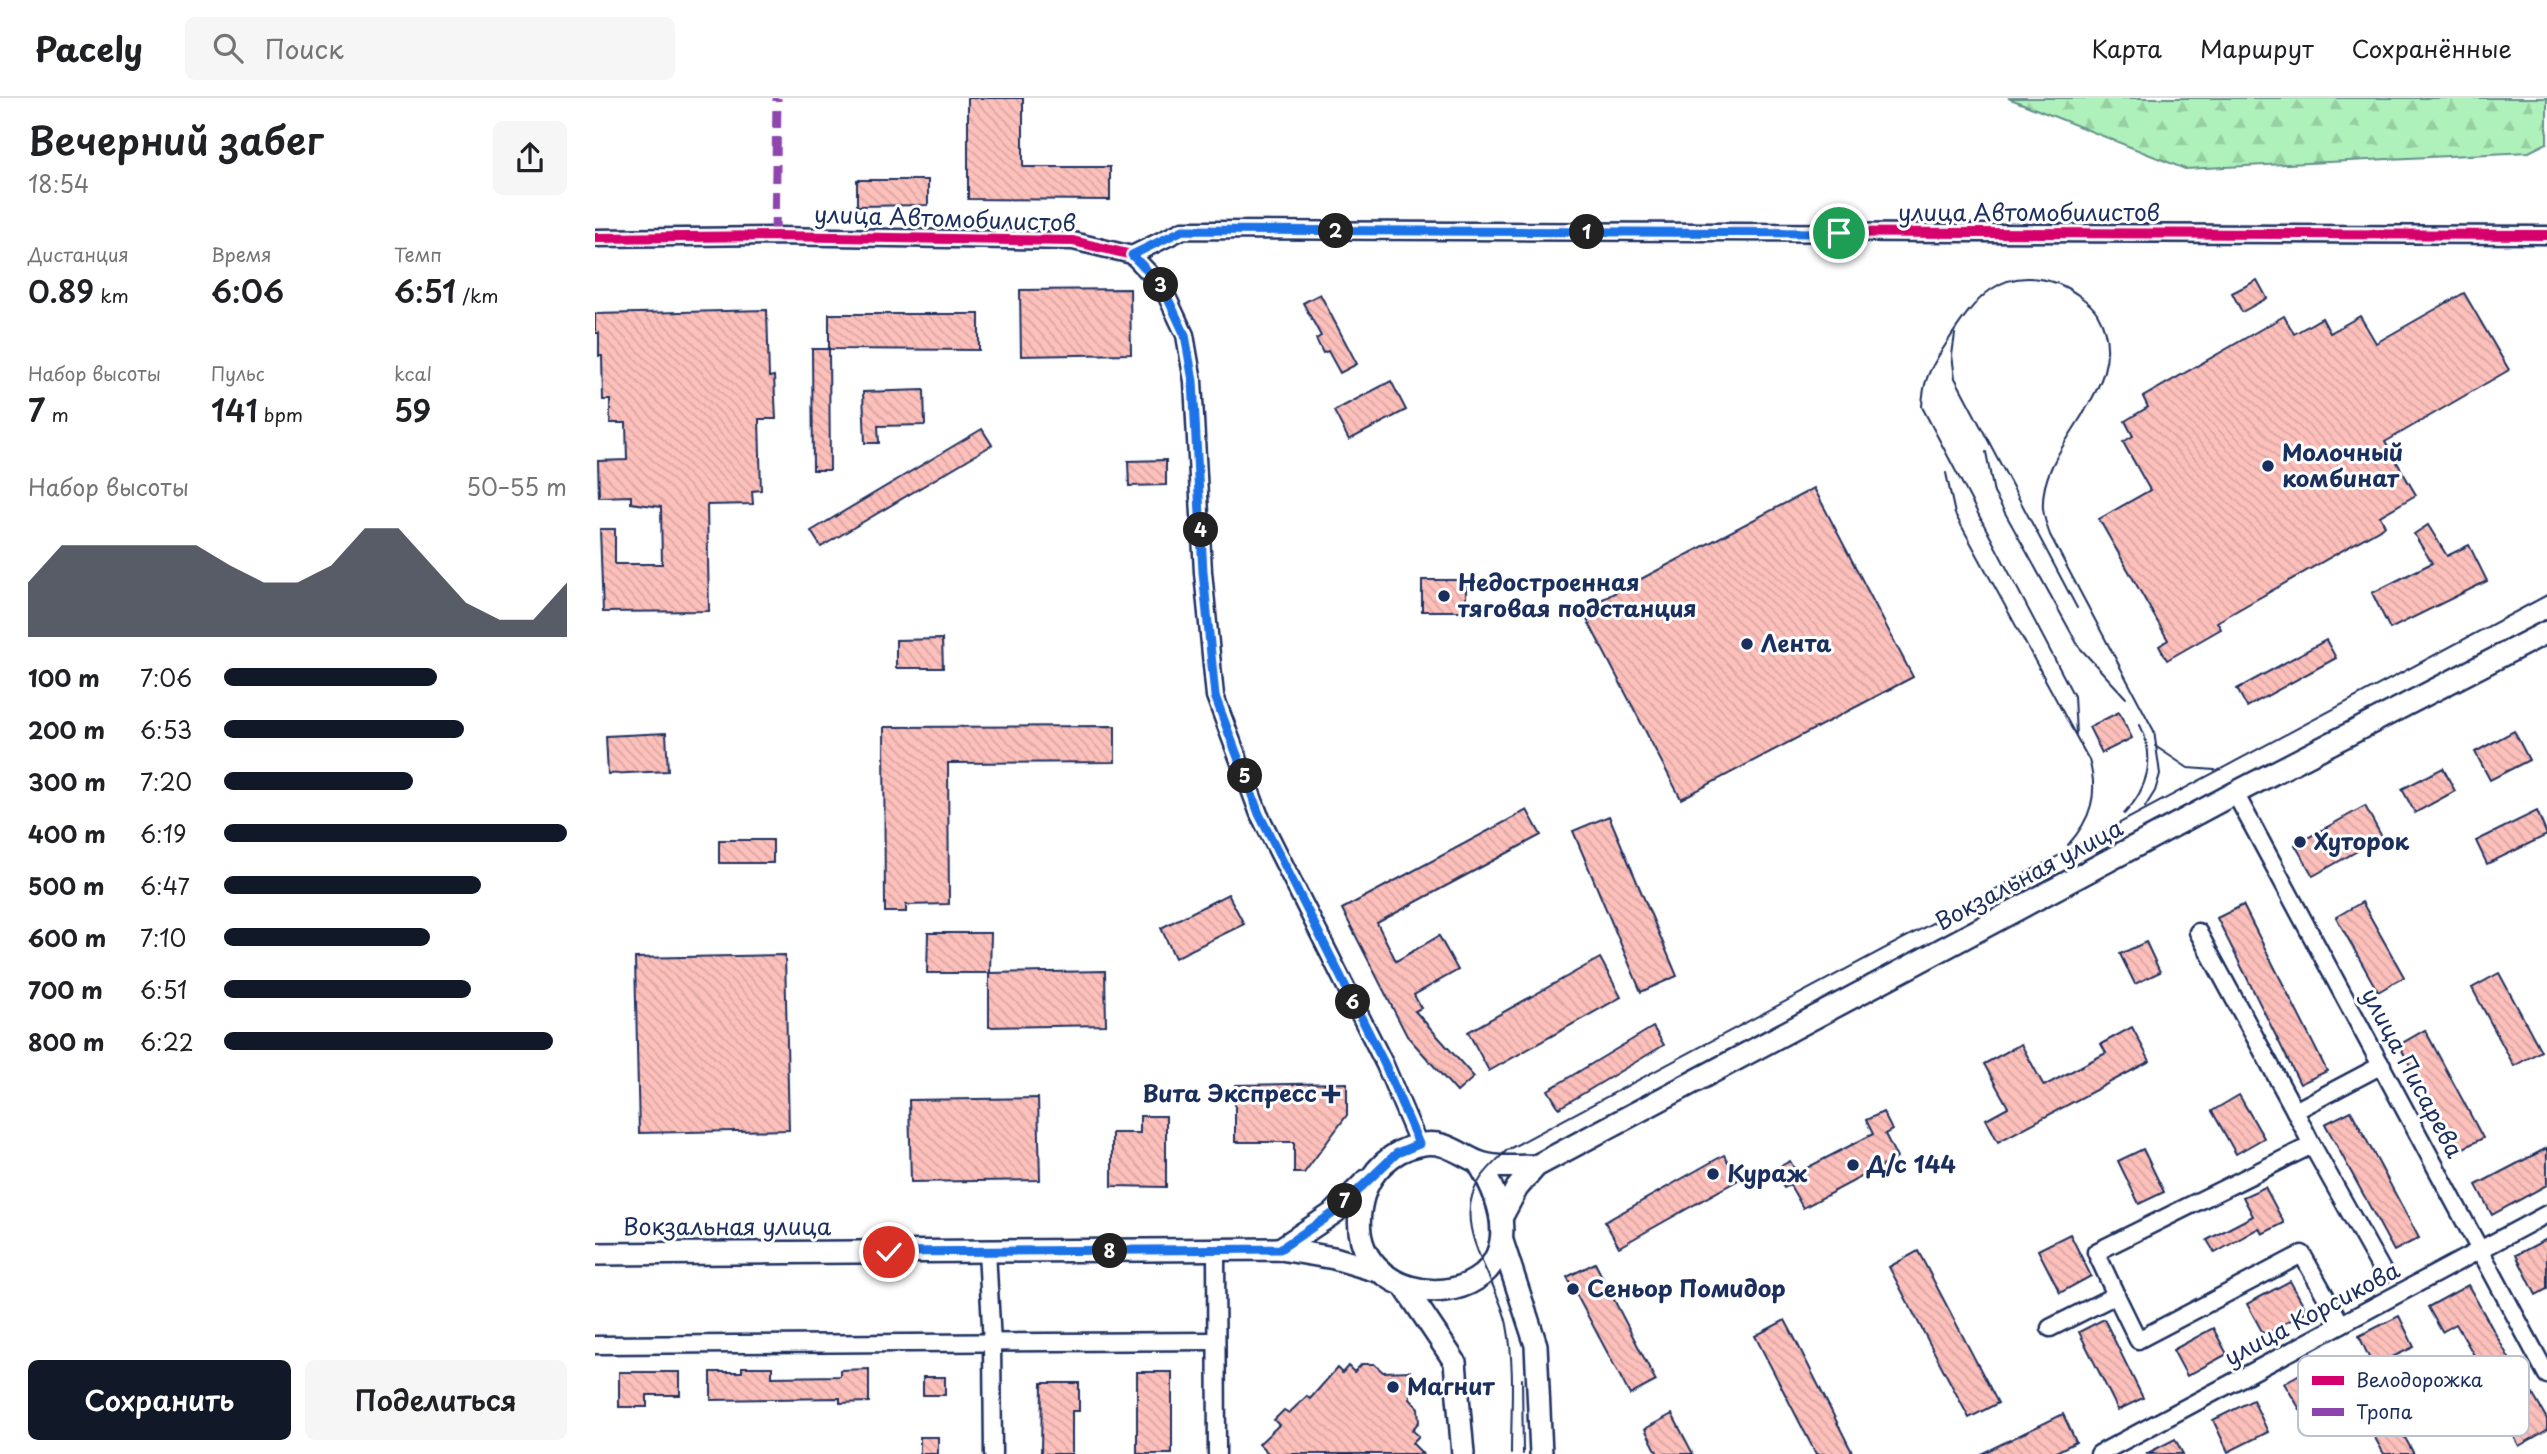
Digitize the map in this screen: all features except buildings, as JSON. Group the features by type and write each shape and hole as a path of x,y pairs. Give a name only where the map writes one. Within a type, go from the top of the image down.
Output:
{"main road":[{"name":"Вокзальная улица","path":"1501,1218 1517,1188 1536,1166 2235,793 2547,632"},
{"path":"1280,1249 1335,1212 1397,1153 1419,1144 1443,1143 1478,1162 1536,1166"},
{"path":"1478,1162 1490,1181 1501,1218 1502,1241 1536,1345 1541,1454"},
{"path":"1379,1168 1363,1198 1361,1233 1369,1255 1384,1273 1404,1286 1438,1292 1471,1283 1489,1268 1502,1241"},
{"name":"Вокзальная улица","path":"595,1254 1280,1249 1334,1258 1384,1273"},
{"path":"1404,1286 1455,1362 1462,1454"}],"street":[{"name":"улица Автомобилистов","path":"595,239 775,236 1073,241 1132,255 1183,230 2547,235"},
{"path":"1132,255 1162,286 1185,335 1193,381 1203,572 1215,696 1259,814 1385,1065 1419,1144"},
{"name":"улица Писарева","path":"2235,793 2547,1375"},
{"path":"2198,932 2384,1273"},
{"path":"2295,1111 2382,1065"},
{"path":"2312,1144 2095,1252 2139,1340 2302,1254 2341,1324"},
{"name":"улица Корсикова","path":"2099,1454 2547,1214"},
{"path":"987,1251 992,1344 993,1454"},
{"path":"1216,1251 1217,1454"},
{"path":"2050,1328 2116,1295"},
{"path":"595,1345 1216,1341"}],"green space":[{"path":"2008,98 2547,98 2547,143 2529,152 2185,169"}],"tram line":[{"path":"2076,734 2074,696 1922,407 1929,374 1968,313 1991,289 2021,278 2059,284 2080,296 2097,313 2107,340 2106,365 2097,389 2055,460 2046,484 2043,509 2050,535 2154,731 2160,774 2155,791 2145,807"},
{"path":"1955,334 1952,355 1955,378 2077,608"},
{"path":"1986,452 1994,493 2079,647 2126,698"},
{"path":"1946,473 1955,514 2089,760 2093,784 2091,806 2082,826 2068,845"},
{"path":"1511,1454 1512,1373 1507,1325 1478,1252 1469,1214 1472,1196 1481,1178 1507,1150 2547,595"},
{"path":"2124,814 2139,794 2147,772 2148,749 2140,725"},
{"path":"2155,746 2188,768 2215,770"},
{"path":"1522,1379 1523,1454"}],"marked path":[{"path":"775,236 777,98"}],"cycle path":[{"path":"595,238 775,236 1073,241 1132,255 1183,230 2547,235"},
{"path":"1132,255 1162,286 1185,335 1193,381 1203,572 1215,696 1259,814 1385,1065 1419,1145"}],"place":[{"name":"Молочный комбинат","path":"2268,466"},
{"name":"Недостроенная тяговая подстанция","path":"1444,596"},
{"name":"Лента","path":"1747,644"},
{"name":"Хуторок","path":"2300,842"},
{"name":"Вита Экспресс","path":"1331,1094"},
{"name":"Д/с 144","path":"1853,1165"},
{"name":"Кураж","path":"1713,1174"},
{"name":"Сеньор Помидор","path":"1573,1289"},
{"name":"Магнит","path":"1393,1387"}],"route":[{"path":"889,1252 1280,1249 1335,1212 1397,1153 1419,1144 1385,1065 1259,814 1215,696 1203,572 1193,381 1185,335 1162,286 1132,255 1183,230 1839,233"}]}
